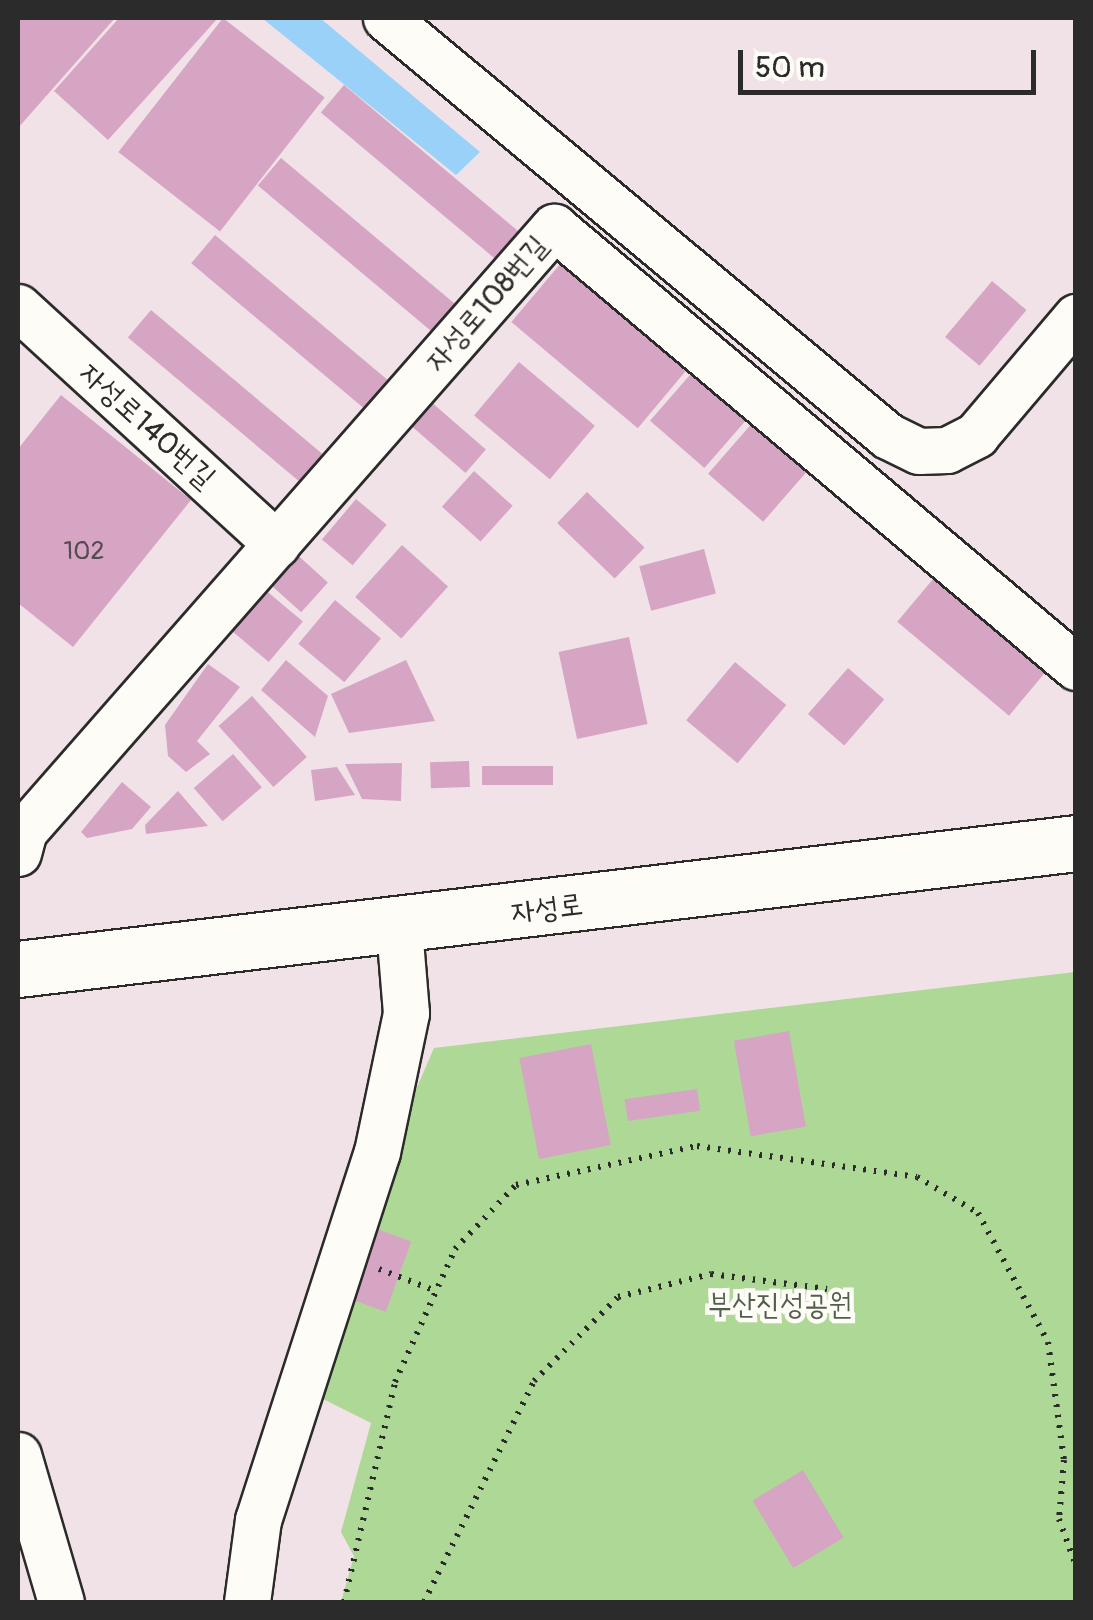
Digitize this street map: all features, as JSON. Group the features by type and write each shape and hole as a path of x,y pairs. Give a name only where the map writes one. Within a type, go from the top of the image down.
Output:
{"main road":[{"name":"자성로","path":"18,969 399,927 1076,843"}],"street":[{"path":"386,18 888,436 919,451 947,450 976,434 1076,317"},
{"name":"자성로108번길","path":"18,854 24,831 554,226 1076,667"},
{"name":"자성로140번길","path":"18,308 277,544"},
{"path":"247,1602 258,1520 377,1152 406,1013 399,927"},
{"path":"18,1455 61,1602"}],"path":[{"path":"344,1602 395,1382 455,1249 516,1185 623,1158 734,1149 917,1177 957,1193 998,1243 1048,1342 1064,1460 1059,1518 1075,1563"},
{"path":"341,1254 436,1292"},
{"path":"424,1602 534,1381 618,1298 711,1274 828,1289"}],"green space":[{"name":"부산진성공원","path":"1075,972 1075,1602 341,1602 354,1556 341,1532 371,1423 303,1389 366,1205 434,1048"}],"water":[{"path":"262,18 320,18 480,152 456,175"}],"building":[{"path":"18,18 115,18 18,128"},
{"path":"119,18 218,18 108,140 54,91"},
{"path":"223,18 325,97 220,231 118,152"},
{"path":"344,85 529,240 505,267 321,113"},
{"path":"281,158 466,314 443,341 258,186"},
{"path":"215,235 400,390 376,418 191,263"},
{"path":"566,257 692,363 638,428 511,322"},
{"path":"992,281 1026,310 980,366 945,337"},
{"path":"151,310 336,465 312,492 128,338"},
{"path":"519,362 595,426 550,479 474,416"},
{"path":"696,368 750,415 704,468 650,421"},
{"path":"61,395 191,500 73,647 18,603 18,449"},
{"path":"430,401 486,450 466,473 410,424"},
{"path":"754,421 809,469 763,522 708,474"},
{"path":"474,471 513,506 481,541 442,507"},
{"path":"587,492 645,548 615,579 557,523"},
{"path":"356,499 387,525 353,565 322,540"},
{"path":"402,545 448,586 401,639 355,597"},
{"path":"704,549 716,593 651,611 639,566"},
{"path":"293,551 328,582 301,612 266,581"},
{"path":"939,572 1051,666 1009,716 897,622"},
{"path":"263,588 303,621 269,662 229,629"},
{"path":"335,600 381,639 344,682 298,644"},
{"path":"629,637 648,724 577,739 559,652"},
{"path":"286,660 328,696 315,737 261,690"},
{"path":"406,660 435,721 349,733 331,694"},
{"path":"735,662 786,705 737,763 686,720"},
{"path":"208,664 240,687 197,741 210,754 186,772 168,756 165,725"},
{"path":"848,668 884,699 844,746 808,714"},
{"path":"252,696 307,757 273,787 219,726"},
{"path":"233,754 262,787 223,821 194,788"},
{"path":"469,761 470,787 431,788 430,762"},
{"path":"402,763 401,801 362,799 345,764"},
{"path":"482,766 553,766 553,785 482,785"},
{"path":"337,767 355,795 315,801 311,770"},
{"path":"122,782 151,807 132,829 87,838 81,832"},
{"path":"178,791 208,826 146,834 145,825"},
{"path":"789,1031 806,1127 751,1136 734,1041"},
{"path":"591,1044 611,1145 539,1159 519,1058"},
{"path":"697,1089 700,1111 628,1121 625,1099"},
{"path":"369,1226 411,1241 386,1312 343,1296"},
{"path":"803,1470 844,1538 793,1568 752,1500"}]}
